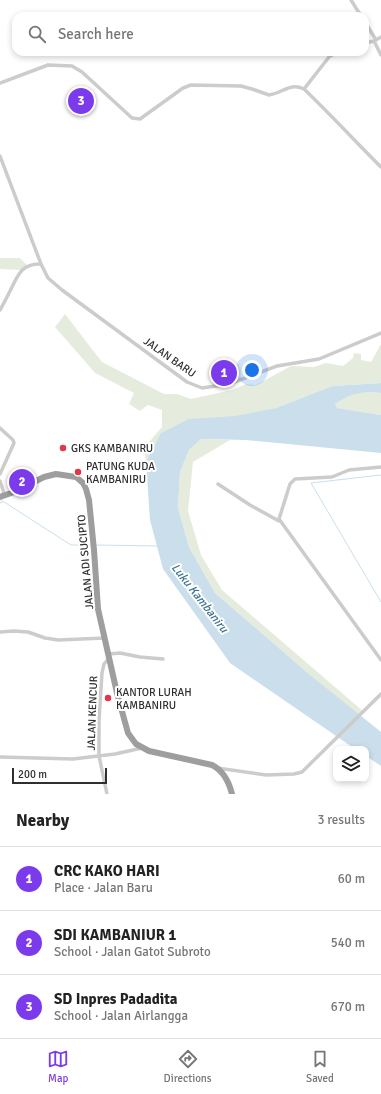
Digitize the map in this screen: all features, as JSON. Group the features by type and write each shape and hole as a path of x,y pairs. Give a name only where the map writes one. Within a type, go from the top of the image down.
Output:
{"highway":[{"name":"JALAN ADI SUCIPTO","path":"2,496 50,475 64,474 76,477 83,484 88,493 94,547 96,598 117,693 128,733 136,744 142,748 158,754 212,765 217,768"},
{"path":"217,768 222,771 227,778 232,794"}],"street":[{"path":"351,0 359,12"},
{"path":"369,29 381,56"},
{"path":"369,42 381,37"},
{"path":"304,89 331,56"},
{"path":"0,84 48,65 72,66 82,72 132,118 136,119 140,119 183,88 191,85 241,86 252,88 269,96 292,86 298,86 304,89 326,110 353,140 381,167"},
{"name":"JALAN BARU","path":"0,156 41,264 48,278 62,290 187,382 202,388 229,384 277,366 319,359 381,333"},
{"path":"0,310 15,280 23,270 32,265 41,264"},
{"path":"0,428 13,440 14,443 0,474"},
{"path":"279,521 290,484 295,479 332,477 349,470 381,467"},
{"path":"0,481 2,496"},
{"path":"218,484 250,505 279,521 381,660"},
{"path":"0,632 28,632 45,638 58,640 105,638"},
{"path":"109,656 122,653 140,657 163,659"},
{"name":"JALAN KENCUR","path":"107,794 99,756 99,710 102,673 104,664 109,656"},
{"path":"217,768 266,775 300,774 305,771 381,694"},
{"path":"0,757 63,760 99,756 142,748"}],"green space":[{"path":"0,258 20,258 27,265 21,270 0,269"},
{"path":"65,314 102,362 164,394 177,394 191,399 232,390 246,384 256,385 291,366 314,367 326,363 343,366 353,358 354,353 361,354 361,360 371,362 381,344 381,383 332,386 276,408 161,434 146,462 144,448 162,427 162,410 148,405 140,411 129,404 134,393 95,373 55,327"},
{"path":"360,392 381,393 381,415 336,408 335,404 348,395"},
{"path":"201,439 230,440 193,462 188,511 201,555 222,590 364,712 360,716 215,593 189,547 178,508 180,472 189,450"}],"water":[{"name":"Luku Kambaniru","path":"381,383 381,393 352,395 335,404 337,408 381,415 381,453 246,440 201,439 189,450 180,472 178,508 189,547 215,593 309,674 381,732 381,766 369,758 369,746 351,746 230,663 163,569 150,520 146,462 161,433 189,419 235,416 276,408 332,386"}],"waterway":[{"path":"381,475 311,483 381,602"},
{"path":"1,500 71,545 90,545"},
{"path":"95,545 158,546"}],"place":[{"name":"SD Inpres Padadita","path":"81,101"},
{"name":"CRC KAKO HARI","path":"224,373"},
{"name":"GKS KAMBANIRU","path":"63,448"},
{"name":"PATUNG KUDA KAMBANIRU","path":"78,472"},
{"name":"SDI KAMBANIUR 1","path":"22,482"},
{"name":"KANTOR LURAH KAMBANIRU","path":"108,698"}]}
